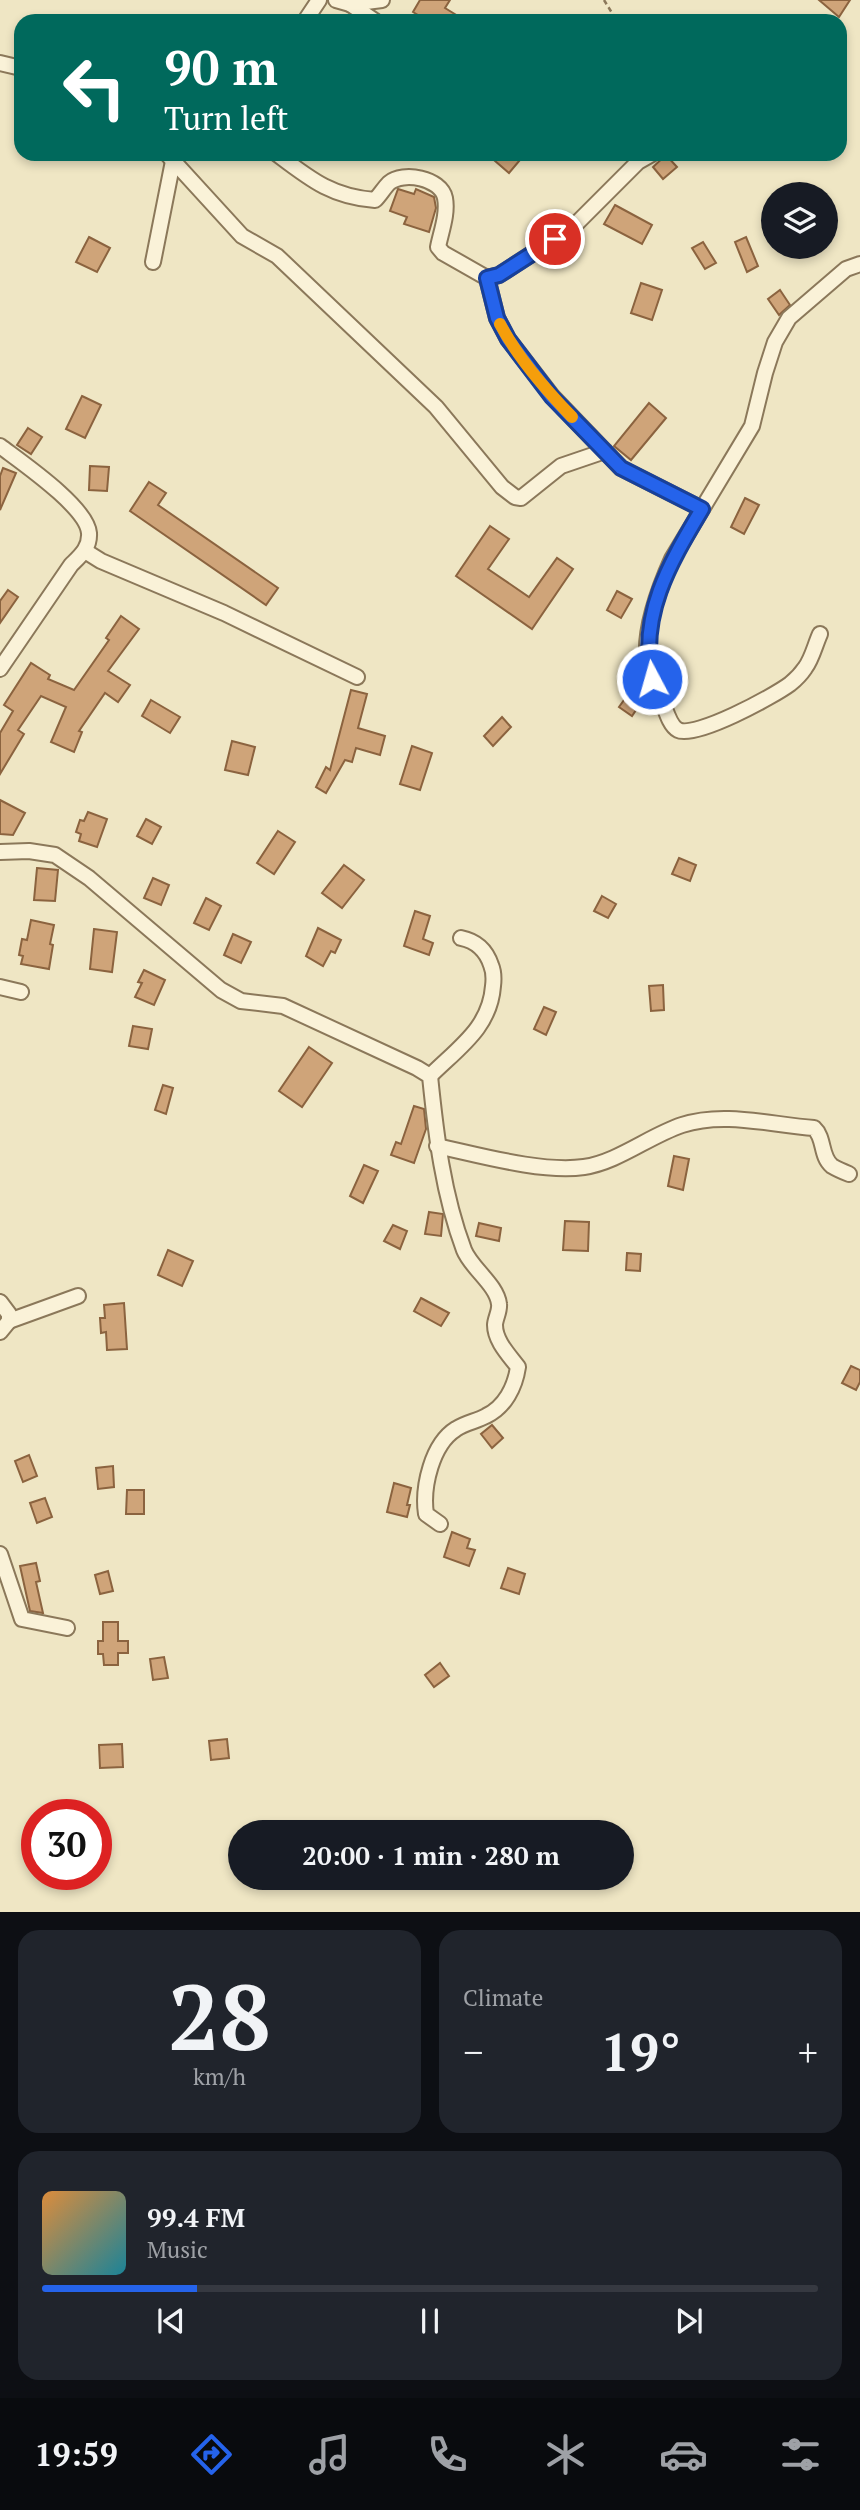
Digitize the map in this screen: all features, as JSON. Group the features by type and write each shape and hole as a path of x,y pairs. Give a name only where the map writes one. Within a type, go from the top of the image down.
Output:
{"street":[{"path":"343,2 382,0"},
{"path":"343,2 363,14"},
{"path":"153,262 169,161"},
{"path":"174,161 242,236 276,256 436,407 502,487 515,497 521,498 561,466 605,451"},
{"path":"286,161 314,183 359,199 375,200 389,183 397,179 432,181 440,186 445,196 446,210 438,247 443,253 487,278 499,275 573,227 640,161"},
{"path":"820,634 806,667 790,684 693,732 679,731 673,725 652,679 647,657 653,612 663,580 672,559 752,426 775,342 789,318 846,269 860,264"},
{"path":"487,278 497,318 508,339 552,397 621,468 702,509"},
{"path":"0,446 77,509 89,531 85,551 71,565 0,669"},
{"path":"85,551 101,561 224,613 357,677"},
{"path":"0,852 29,851 55,855 89,878 221,990 241,1001 283,1006 430,1076"},
{"path":"430,1076 476,1031 492,1002 494,971 488,953 471,940 461,938"},
{"path":"0,987 21,992"},
{"path":"430,1076 437,1146 454,1223 467,1257 487,1281 499,1304 495,1326 497,1339 518,1367 512,1389 501,1406 487,1416 458,1427 446,1437 432,1462 424,1502 426,1514 440,1524"},
{"path":"437,1146 512,1163 584,1167 613,1157 684,1124 732,1118 814,1128 820,1133 831,1165 849,1174"},
{"path":"5,1327 78,1296"},
{"path":"0,1302 9,1314 5,1327"},
{"path":"0,1554 22,1619 67,1628"}],"building":[{"path":"420,0 450,0 445,8 455,14 416,14 413,12"},
{"path":"819,0 850,0 841,14 835,14"},
{"path":"495,161 519,161 509,173"},
{"path":"660,161 672,161 677,167 663,179 653,167"},
{"path":"398,189 414,194 416,189 434,197 436,208 429,232 404,224 407,217 390,211"},
{"path":"615,205 652,225 642,244 604,224"},
{"path":"89,237 110,248 97,272 76,262"},
{"path":"746,237 758,266 747,272 735,242"},
{"path":"703,242 716,263 705,269 692,248"},
{"path":"641,283 662,290 652,320 631,313"},
{"path":"780,290 790,305 779,315 768,299"},
{"path":"82,396 101,405 85,438 66,429"},
{"path":"649,403 666,418 631,460 614,446"},
{"path":"28,428 42,437 31,454 17,445"},
{"path":"90,466 109,467 107,491 89,490"},
{"path":"3,468 16,473 0,510 0,476"},
{"path":"149,482 166,493 158,505 278,588 266,605 130,511"},
{"path":"745,498 759,505 744,534 731,527"},
{"path":"490,526 509,539 488,569 529,597 557,558 573,569 532,629 456,576"},
{"path":"8,590 18,597 0,623 0,601"},
{"path":"617,591 632,599 621,618 607,610"},
{"path":"121,616 139,629 108,671 130,685 118,702 105,693 79,731 82,732 74,752 51,742 66,707 41,696 18,730 24,734 0,774 0,733 13,711 4,705 31,663 50,675 48,679 74,690 109,640 106,638"},
{"path":"351,690 367,694 358,728 385,736 380,755 356,748 352,762 345,760 326,793 316,787 326,767 330,770"},
{"path":"629,693 642,701 632,716 619,707"},
{"path":"151,700 180,717 170,733 142,716"},
{"path":"502,717 511,727 493,746 484,736"},
{"path":"232,741 255,747 248,775 225,770"},
{"path":"412,746 432,753 420,790 400,784"},
{"path":"0,800 25,813 13,835 0,834"},
{"path":"88,812 107,819 97,847 79,841 81,834 76,832 80,820 84,821"},
{"path":"146,819 161,827 152,844 137,836"},
{"path":"278,831 295,842 274,874 257,863"},
{"path":"679,858 696,865 690,881 672,874"},
{"path":"344,865 364,880 342,908 322,893"},
{"path":"37,868 58,870 55,901 34,900"},
{"path":"153,878 169,885 161,905 144,898"},
{"path":"602,896 616,904 608,918 594,911"},
{"path":"206,898 221,906 209,930 194,923"},
{"path":"415,911 430,916 423,939 433,943 429,955 404,946"},
{"path":"31,920 54,925 49,969 21,964 23,956 19,955 22,939 27,940"},
{"path":"318,928 341,940 335,953 331,951 323,966 306,956"},
{"path":"94,929 117,932 112,972 90,969"},
{"path":"233,934 251,942 241,963 224,955"},
{"path":"144,970 165,980 154,1005 135,997 142,983 138,982"},
{"path":"663,985 664,1010 651,1011 649,986"},
{"path":"544,1007 556,1012 546,1035 534,1029"},
{"path":"133,1026 152,1029 148,1049 129,1046"},
{"path":"309,1047 332,1063 302,1107 279,1091"},
{"path":"163,1085 173,1088 166,1114 155,1110"},
{"path":"414,1106 424,1109 426,1129 414,1163 391,1155 396,1142 401,1144"},
{"path":"674,1156 689,1159 683,1190 668,1186"},
{"path":"364,1165 378,1171 363,1203 350,1196"},
{"path":"429,1212 443,1214 441,1236 425,1234"},
{"path":"565,1221 589,1222 588,1251 563,1250"},
{"path":"479,1223 501,1228 499,1241 476,1236"},
{"path":"393,1225 407,1231 400,1249 384,1241"},
{"path":"168,1250 193,1261 182,1286 158,1275"},
{"path":"627,1253 641,1254 640,1271 626,1270"},
{"path":"421,1298 449,1313 441,1326 414,1311"},
{"path":"124,1303 127,1349 107,1350 106,1332 101,1333 100,1318 105,1318 104,1305"},
{"path":"851,1366 860,1370 860,1382 856,1390 842,1383"},
{"path":"492,1425 503,1438 492,1448 481,1434"},
{"path":"29,1455 37,1476 23,1482 15,1461"},
{"path":"113,1466 114,1487 98,1489 96,1468"},
{"path":"394,1483 411,1488 407,1517 387,1512"},
{"path":"127,1490 144,1490 144,1514 126,1514"},
{"path":"45,1498 52,1517 37,1523 30,1503"},
{"path":"452,1532 470,1539 467,1548 475,1550 469,1566 444,1557"},
{"path":"36,1563 40,1581 36,1582 43,1613 30,1611 20,1566"},
{"path":"508,1568 525,1574 519,1594 501,1588"},
{"path":"108,1571 113,1591 100,1594 95,1575"},
{"path":"103,1622 118,1622 118,1641 128,1641 128,1653 118,1653 118,1665 104,1665 103,1654 98,1654 98,1641 103,1641"},
{"path":"164,1657 168,1678 153,1680 150,1659"},
{"path":"440,1663 449,1676 434,1687 425,1675"},
{"path":"227,1739 229,1758 211,1760 209,1741"},
{"path":"122,1744 123,1767 100,1768 99,1745"}],"slow traffic":[{"path":"500,324 508,339 552,397 572,417"}],"route":[{"path":"555,239 499,275 487,278 497,318 508,339 552,397 621,468 702,509 672,559 653,612 647,657 652,679"}]}
